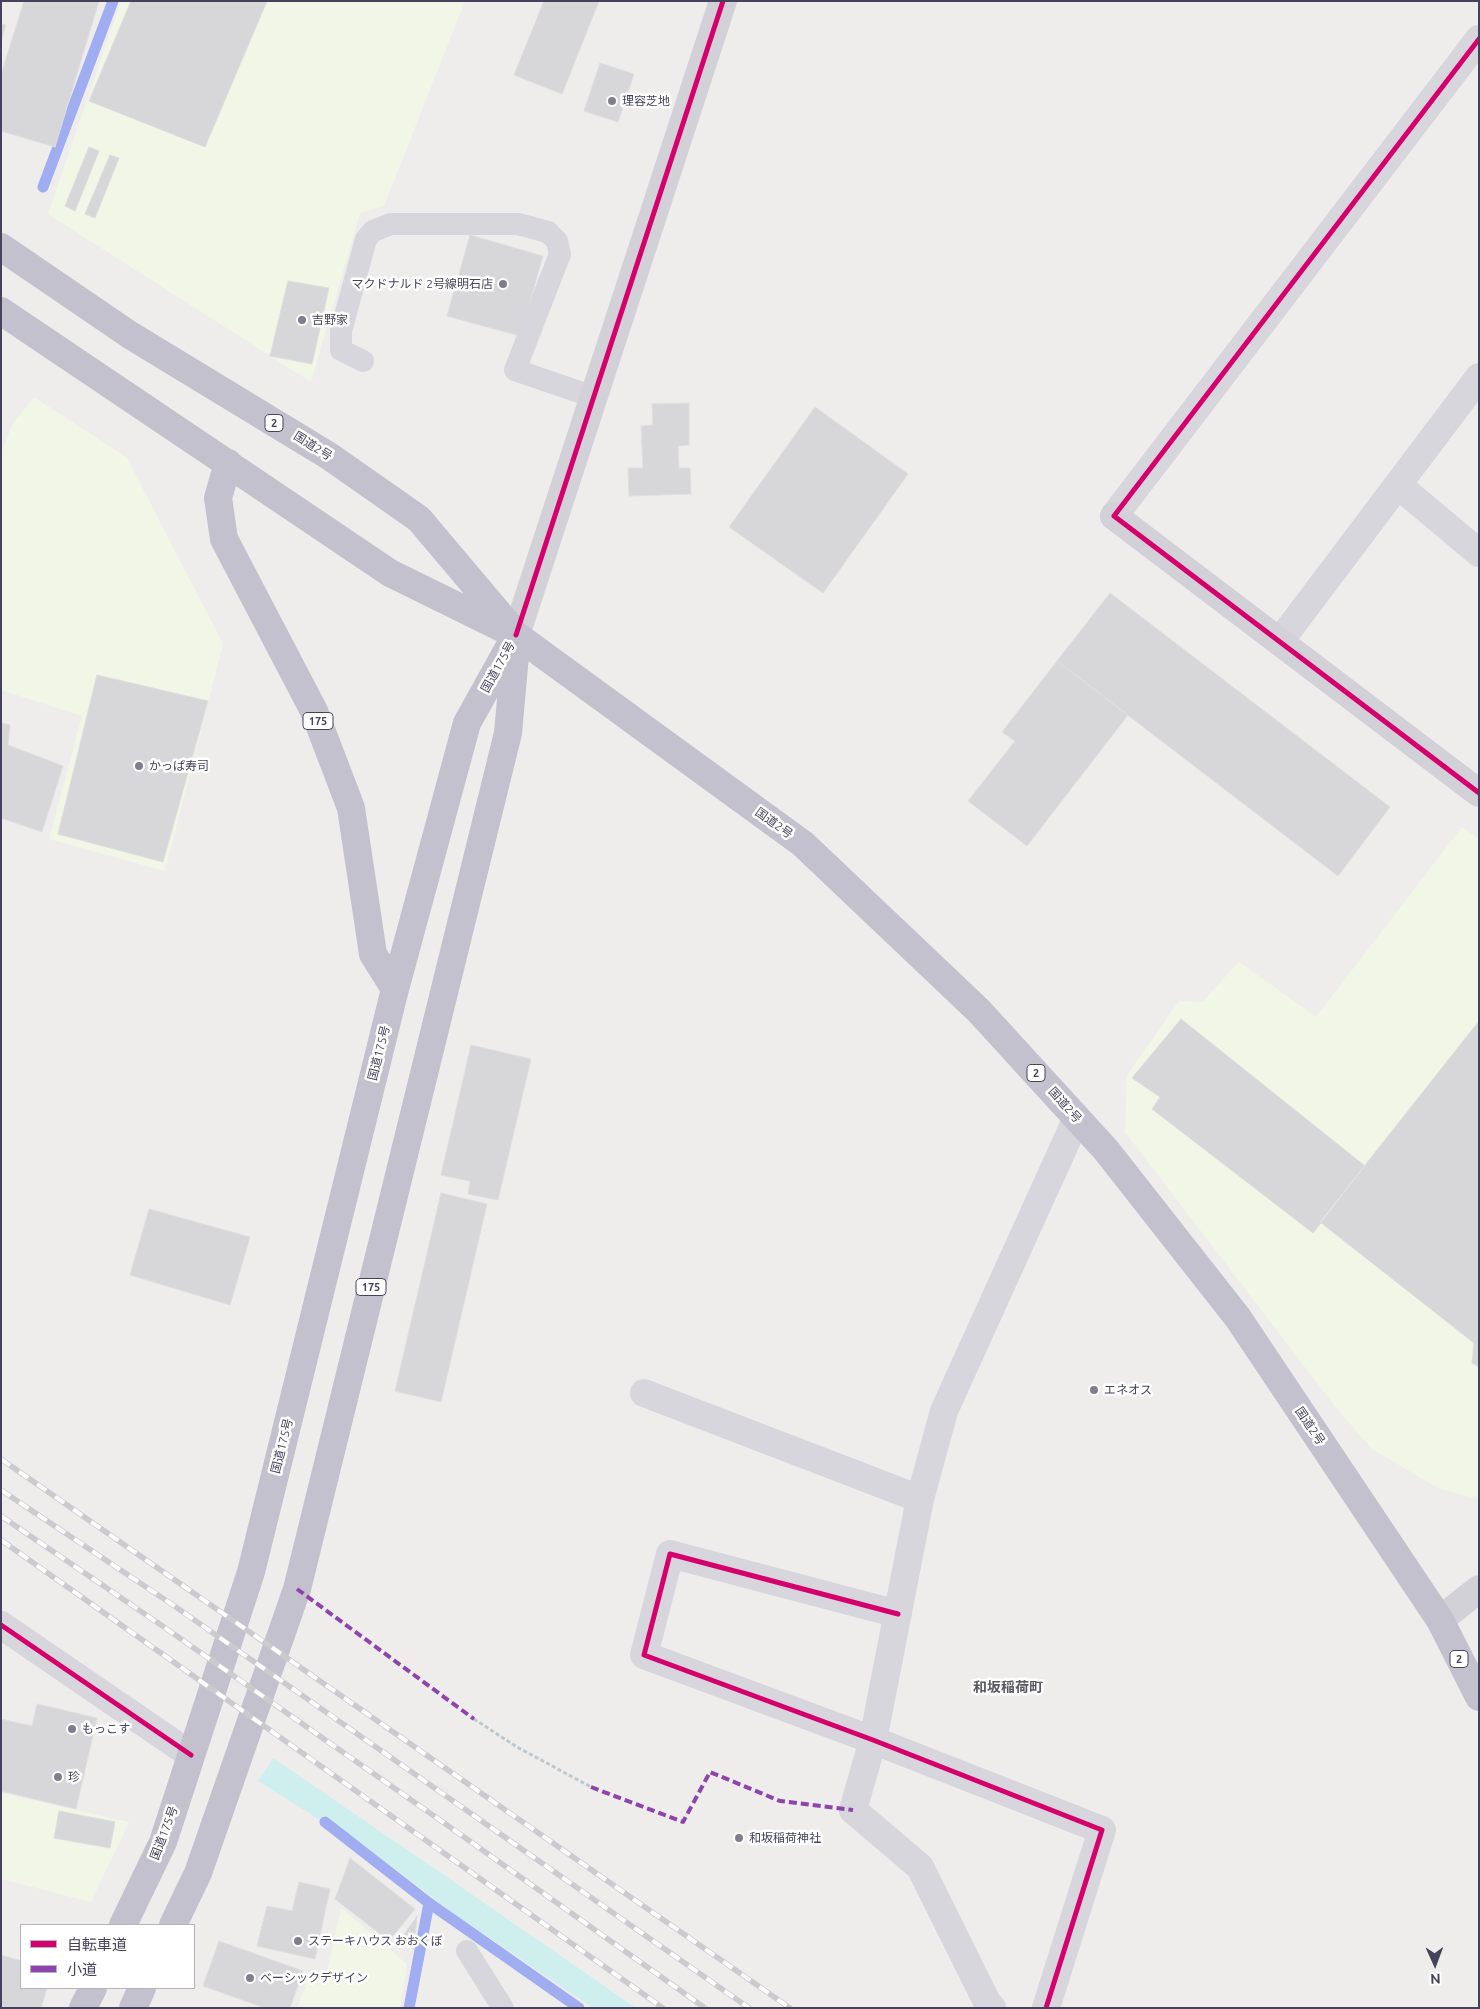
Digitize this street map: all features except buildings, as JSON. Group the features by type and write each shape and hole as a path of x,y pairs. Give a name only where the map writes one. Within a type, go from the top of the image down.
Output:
{"highway":[{"name":"国道2号","path":"1,247 130,334 329,456 419,519 516,635"},
{"name":"国道2号","path":"1,311 390,573 516,635 803,844 979,1011 1106,1150 1238,1318 1440,1620 1479,1697"},
{"name":"175","path":"228,463 218,498 224,539 314,711 348,799 351,808 373,954 395,989"},
{"name":"国道175号","path":"123,1924 163,1842 251,1572 395,989 467,723 516,635"},
{"name":"国道175号","path":"173,1924 198,1873 296,1589 508,733 516,635"},
{"path":"83,2008 92,1989"},
{"path":"133,2008 142,1989"}],"street":[{"path":"516,635 723,1"},
{"path":"1479,39 1114,516 1479,793"},
{"path":"1280,642 1479,377"},
{"path":"1398,485 1479,553"},
{"path":"992,2008 988,2004 920,1867 853,1810 873,1740 920,1498 944,1411 1077,1118"},
{"path":"644,1393 920,1498"},
{"path":"898,1614 670,1554 644,1655 873,1740 1102,1830 1046,2008"},
{"path":"1440,1620 1479,1589"},
{"path":"1,1625 191,1755"}],"lane":[{"path":"363,361 341,350 341,331 366,239 373,230 391,224 518,224 548,232 557,241 560,254 515,370 594,397"},
{"path":"468,1950 502,2008"}],"path":[{"path":"474,1719 517,1748 591,1788"}],"shaded area":[{"path":"121,1 465,1 384,206 360,213 311,382 48,214"},
{"path":"34,397 127,458 223,644 165,871 49,839 82,716 1,690 1,454 12,425"},
{"path":"1462,827 1479,839 1479,1496 1470,1497 1438,1488 1372,1449 1337,1409 1125,1132 1127,1075 1179,1001 1202,1002 1239,962 1316,1017"},
{"path":"273,1758 636,2008 593,2008 460,1918 323,1815 320,1820 258,1781"},
{"path":"1,1793 129,1822 91,1902 1,1879"},
{"path":"341,1908 407,1964 400,2008 297,2008 311,1971 326,1975"}],"waterway":[{"path":"43,187 113,1"},
{"path":"325,1822 429,1903 579,2008"},
{"path":"409,2008 429,1903"}],"railway":[{"path":"1,1459 790,2008"},
{"path":"1,1490 173,1605 749,2008"},
{"path":"1,1516 161,1625 705,2008"},
{"path":"1,1540 663,2008"}],"marked path":[{"path":"297,1589 474,1719"},
{"path":"591,1787 683,1822 710,1772 780,1801 853,1810"}],"cycle path":[{"path":"516,635 723,1"},
{"path":"1479,39 1114,516 1479,793"},
{"path":"898,1614 670,1554 644,1655 873,1740 1102,1830 1046,2008"},
{"path":"1,1625 191,1755"}],"place":[{"name":"理容芝地","path":"612,101"},
{"name":"マクドナルド 2号線明石店","path":"503,284"},
{"name":"吉野家","path":"302,320"},
{"name":"かっぱ寿司","path":"139,766"},
{"name":"エネオス","path":"1094,1390"},
{"name":"もっこす","path":"72,1729"},
{"name":"珍","path":"58,1777"},
{"name":"和坂稲荷神社","path":"739,1838"},
{"name":"ステーキハウス おおくぼ","path":"298,1941"},
{"name":"ベーシックデザイン","path":"250,1978"}],"district":[{"name":"和坂稲荷町","path":"1008,1687"}]}
